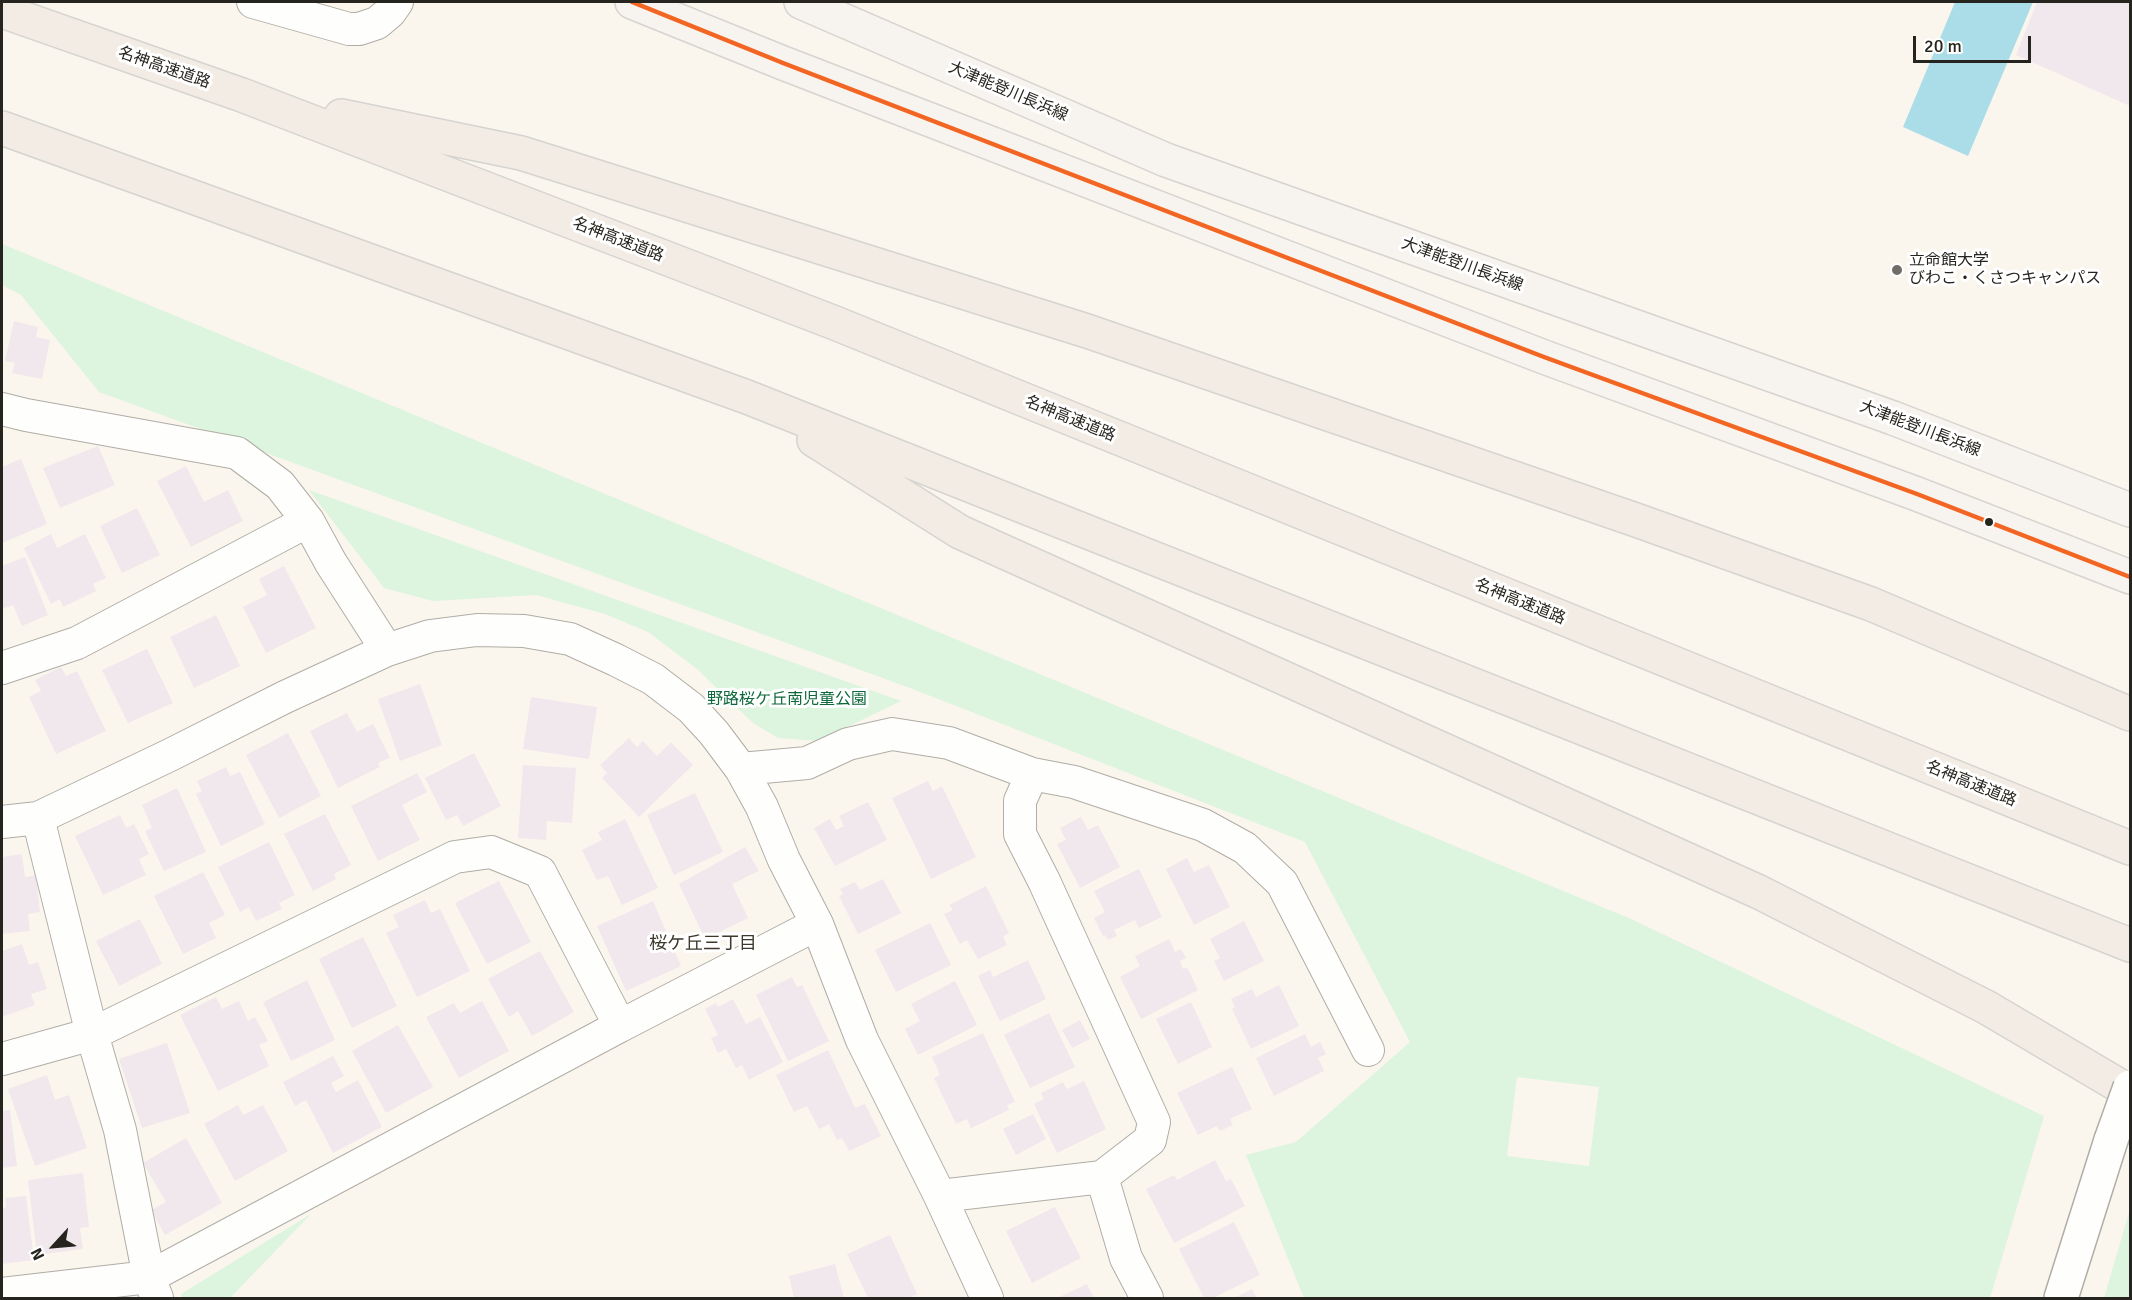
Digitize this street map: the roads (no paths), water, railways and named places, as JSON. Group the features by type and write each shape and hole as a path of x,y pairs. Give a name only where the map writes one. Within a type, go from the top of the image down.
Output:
{"highway":[{"name":"名神高速道路","path":"2,11 242,95 835,323 2130,848"},
{"path":"242,95 521,153 1087,331 1625,516 1871,604 2130,714"},
{"path":"2,128 747,398 2130,945"},
{"path":"747,398 960,532 1759,892 1986,1007 2130,1092"}],"main road":[{"path":"632,2 783,63 1521,348 1917,494 2130,577"},
{"name":"大津能登川長浜線","path":"801,2 1166,160 1893,418 2130,510"}],"street":[{"path":"253,2 349,29 359,29 377,23 390,12 397,2"},
{"path":"10,419 237,453 280,485 308,521 331,563 387,650"},
{"path":"2,668 77,643 308,521"},
{"path":"2,822 38,818 285,697 387,650 430,636 477,630 524,630 570,639 653,679 691,708 714,733 741,769 762,807 784,860 817,924 862,1040 940,1196 987,1299"},
{"path":"741,769 807,763 848,744 892,734 949,743 1032,774 1074,782 1203,825 1245,848 1282,883 1368,1050"},
{"path":"940,1196 1102,1177 1150,1140 1154,1122 1044,881 1020,834 1020,801 1032,774"},
{"path":"38,818 92,1034 120,1130 153,1288"},
{"path":"2,1059 92,1034 455,857 491,852 540,872 620,1026"},
{"path":"2,1294 153,1288 620,1026 817,924"},
{"path":"2061,1299 2130,1087"},
{"path":"1102,1177 1126,1258 1147,1299"}],"water":[{"path":"1955,2 2033,2 1968,156 1903,127"}],"place":[{"name":"立命館大学 びわこ・くさつキャンパス","path":"1897,270"}],"district":[{"name":"桜ケ丘三丁目","path":"703,944"}],"park label":[{"name":"野路桜ケ丘南児童公園","path":"787,700"}]}
